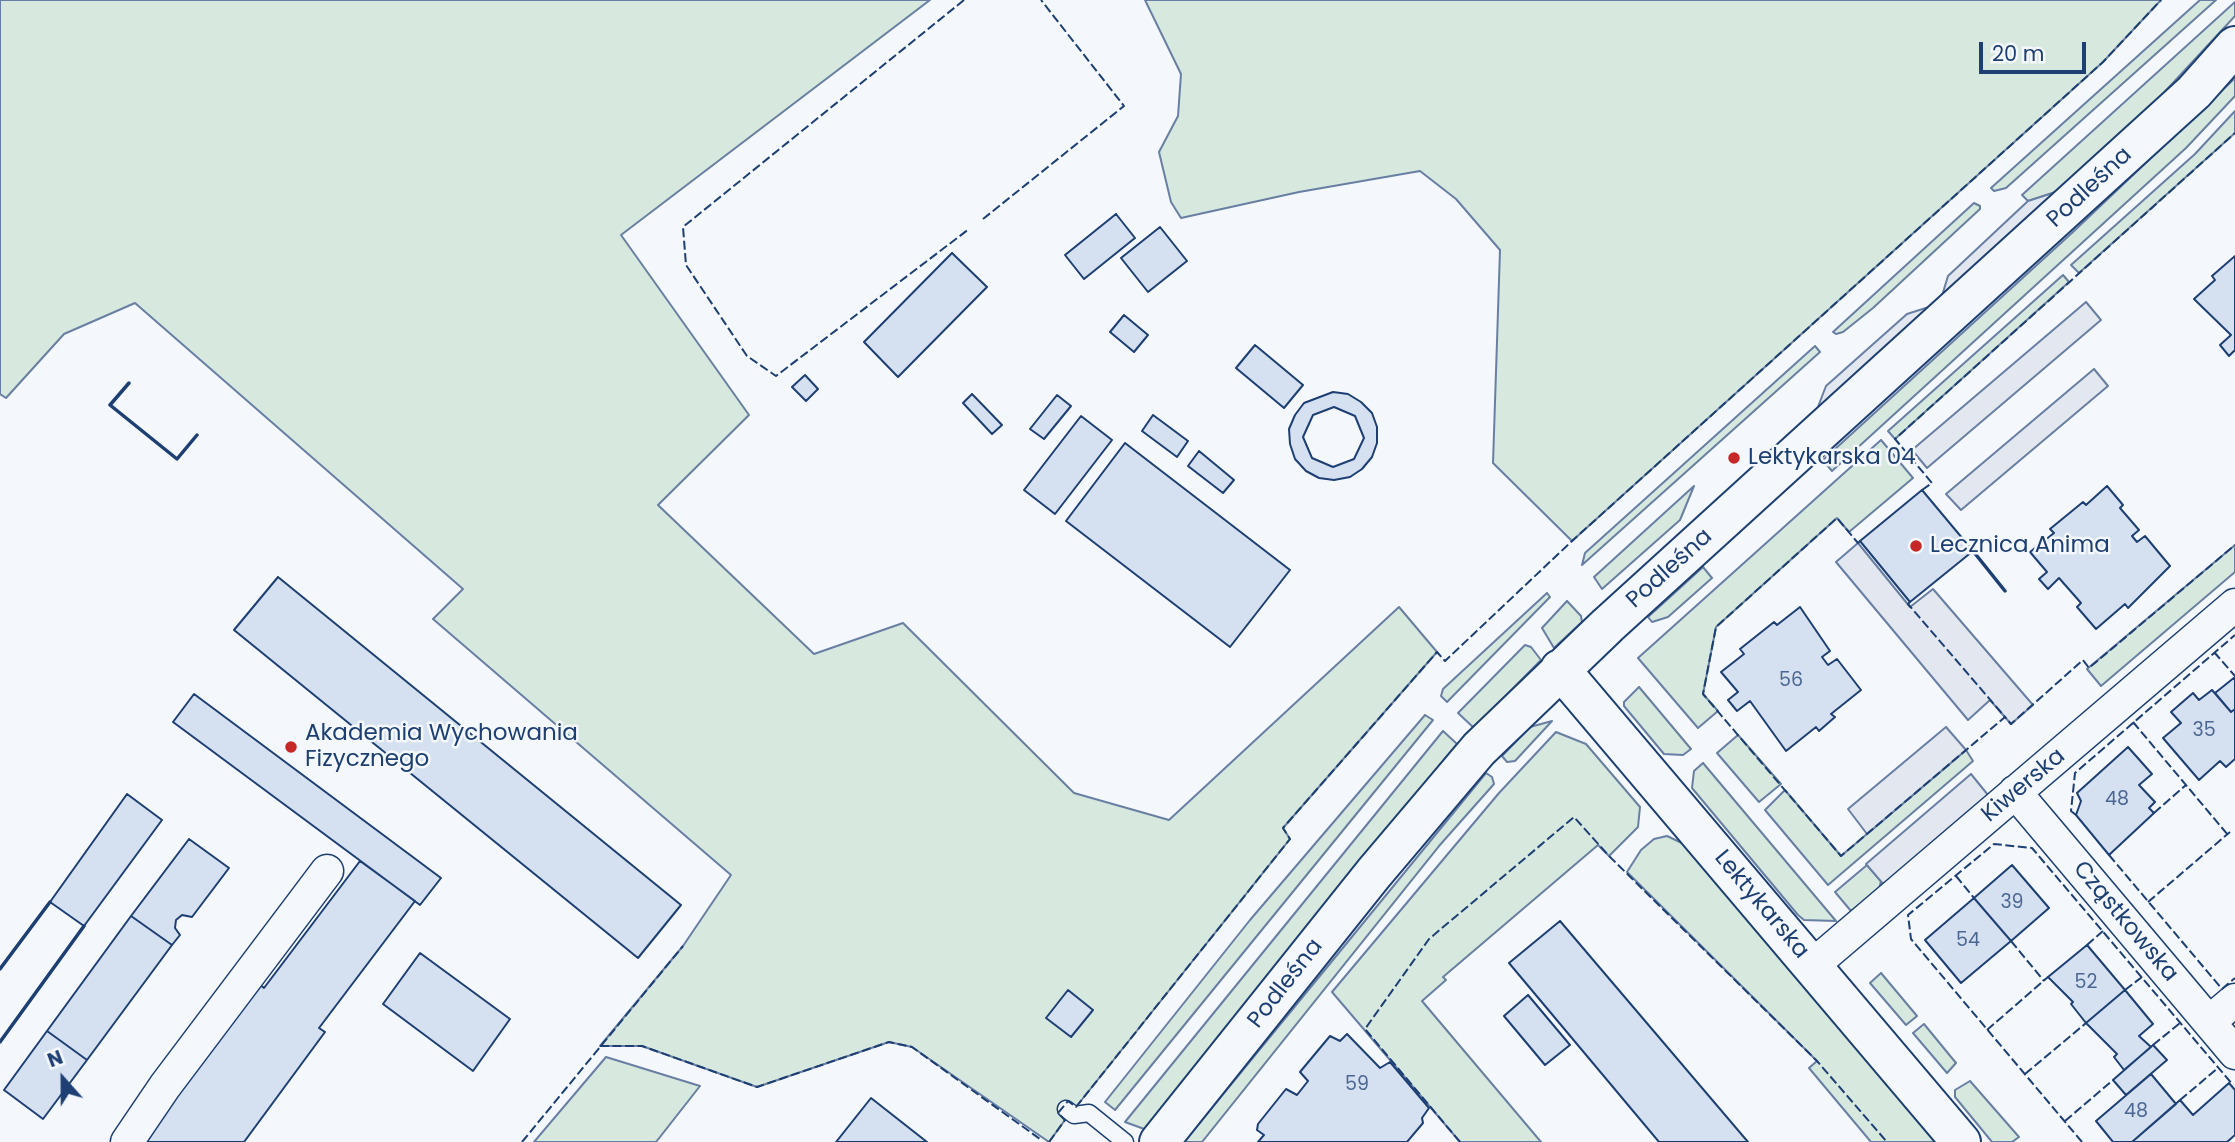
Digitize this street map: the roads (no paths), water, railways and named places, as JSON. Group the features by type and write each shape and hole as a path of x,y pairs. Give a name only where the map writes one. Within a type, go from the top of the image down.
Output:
{"street":[{"name":"Podleśna","path":"1159,1142 1424,811 1479,748 1560,669 2163,121 2194,92 2235,46"},
{"name":"Kiwerska","path":"1812,966 2235,605"},
{"name":"Lektykarska","path":"1560,669 1961,1142"},
{"name":"Cząstkowska","path":"2015,792 2235,1053"},
{"path":"127,1142 165,1086 327,871"},
{"path":"2209,1022 2235,1000"}],"lane":[{"path":"1066,1109 1074,1115 1089,1113 1125,1142"}],"place":[{"name":"Lektykarska 04","path":"1734,458"},
{"name":"Lecznica Anima","path":"1916,546"},
{"name":"Akademia Wychowania Fizycznego","path":"291,747"}]}
